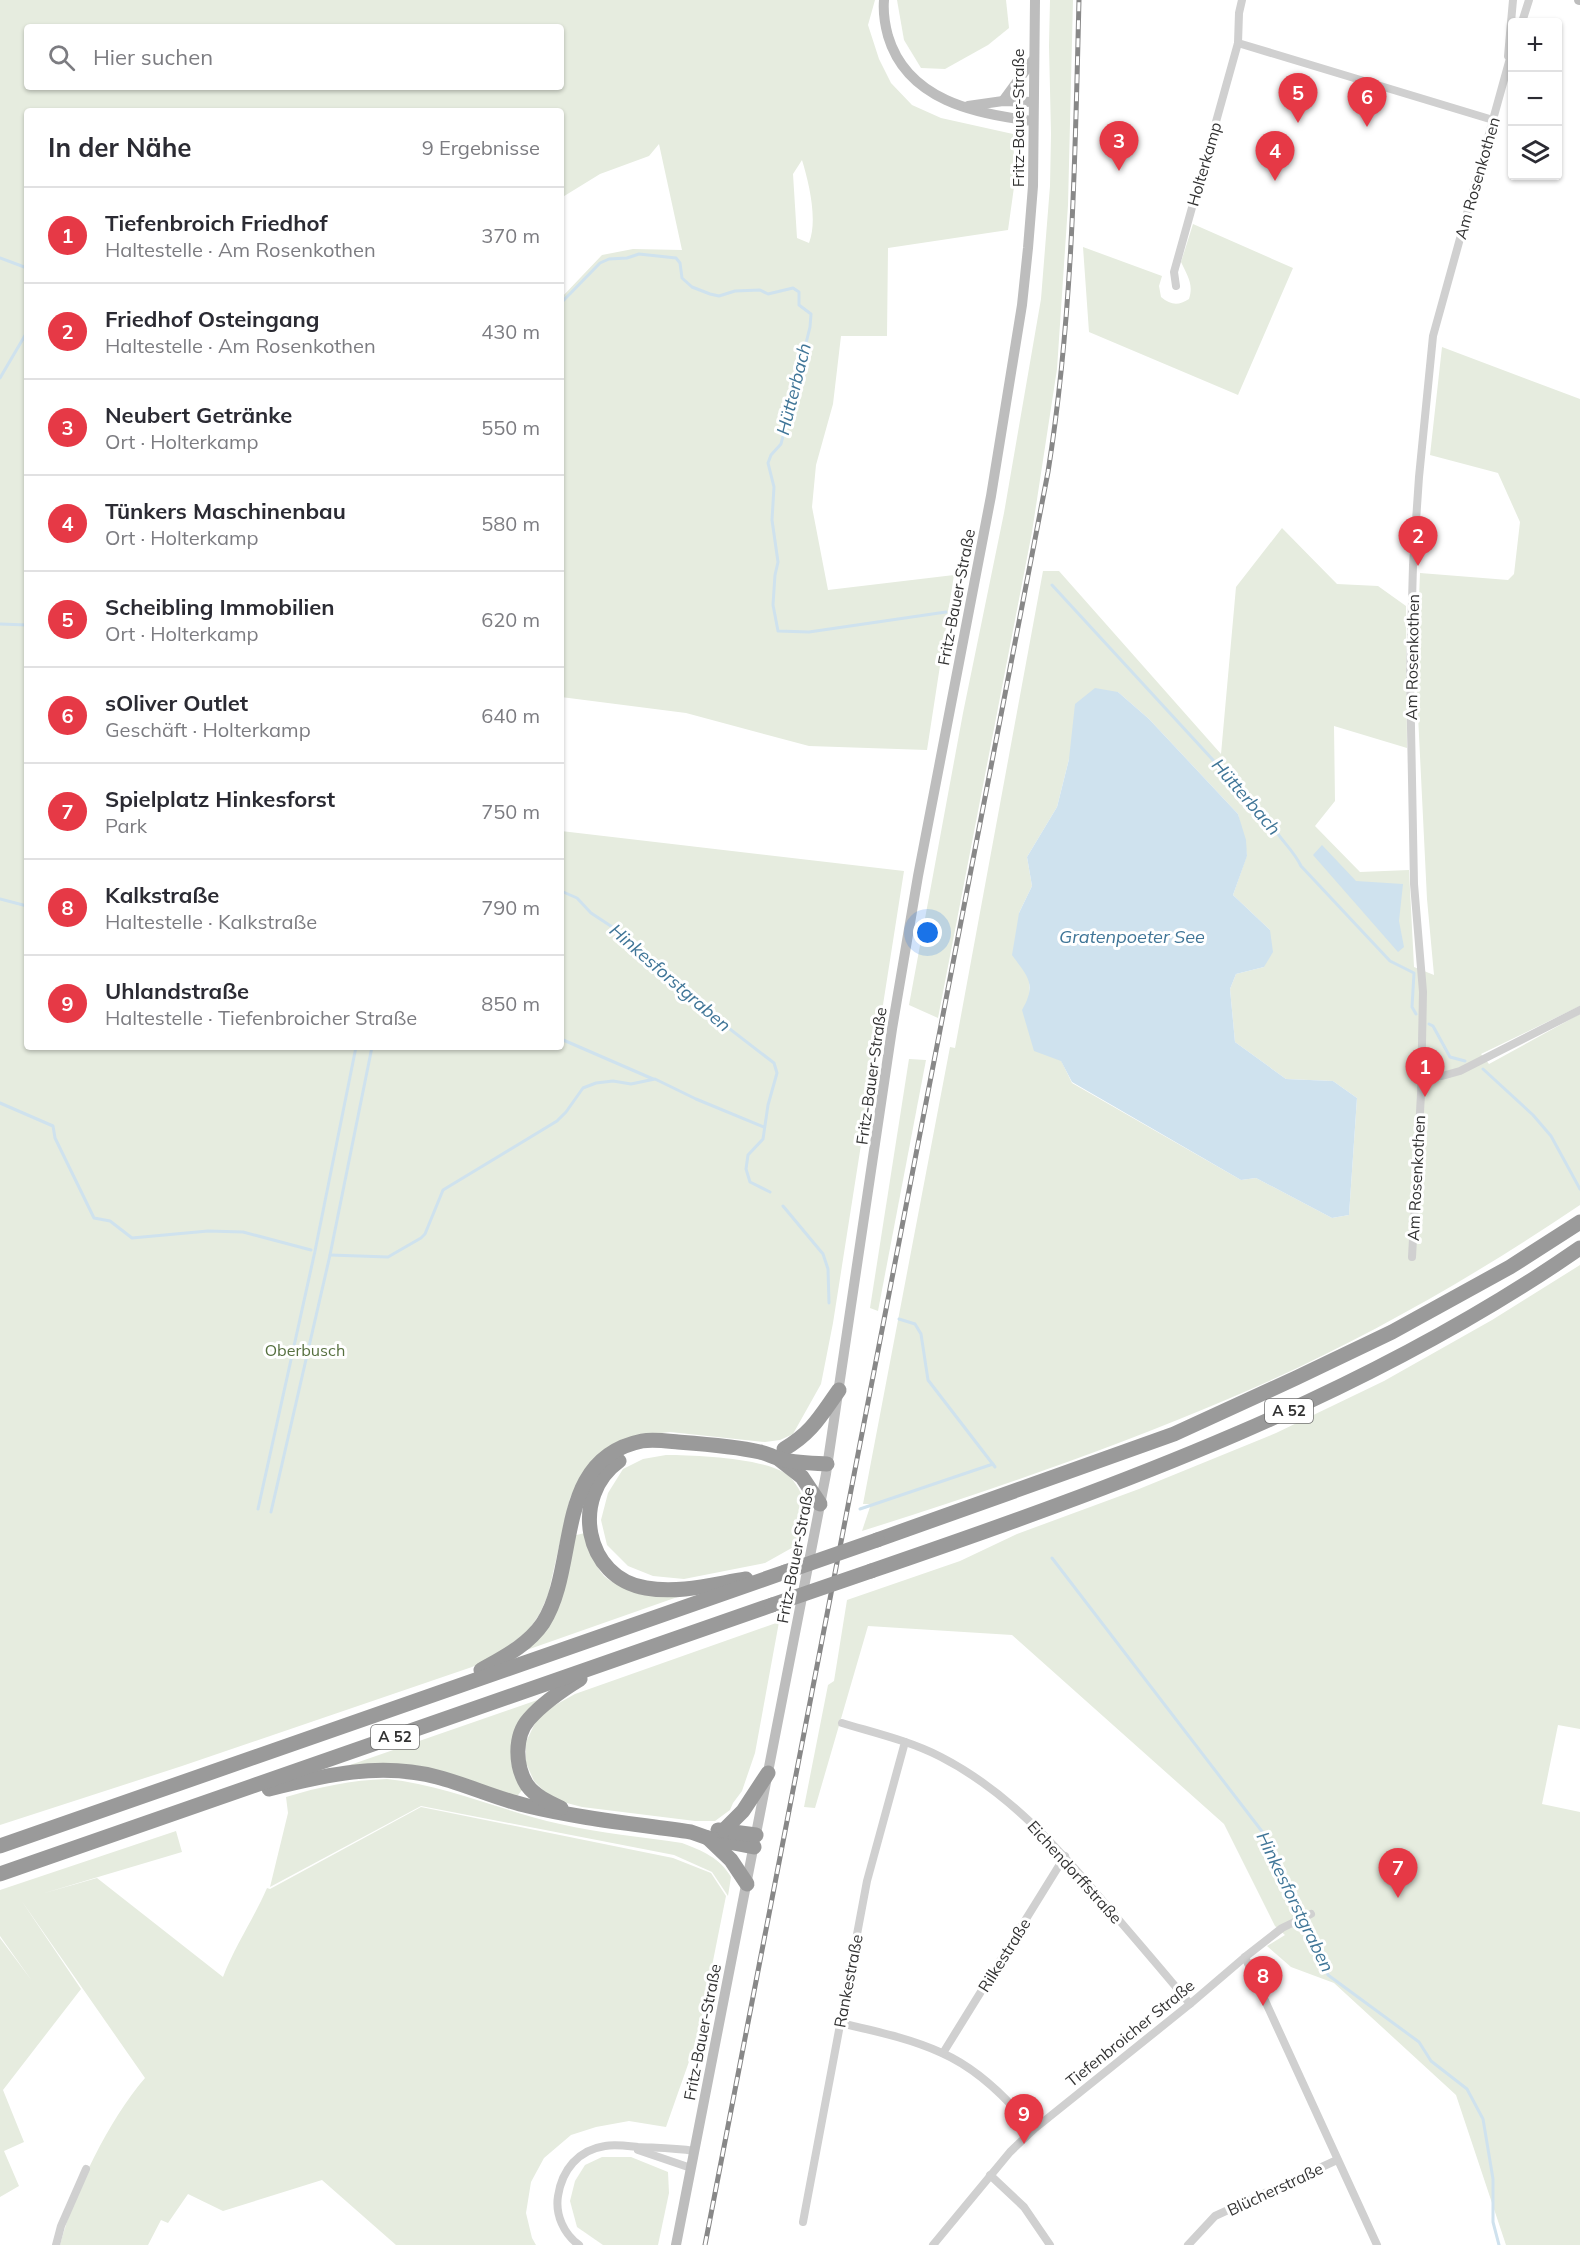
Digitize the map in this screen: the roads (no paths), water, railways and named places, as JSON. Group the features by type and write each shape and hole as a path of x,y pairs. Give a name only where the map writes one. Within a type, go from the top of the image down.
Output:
{"highway":[{"name":"A 52","path":"0,1846 1174,1434 1392,1332 1510,1266 1580,1222"},
{"name":"A 52","path":"0,1874 871,1571 1092,1492 1182,1457 1308,1403 1393,1360 1515,1291 1580,1248"},
{"path":"782,1454 806,1435 839,1390"},
{"path":"446,1689 507,1655 529,1640 543,1623 556,1593 577,1498 588,1476 602,1461 622,1448 643,1441 707,1444 828,1459"},
{"path":"668,1442 626,1456 610,1468 598,1482 591,1498 588,1515 591,1538 600,1558 614,1574 644,1588 660,1590 692,1588 784,1572"},
{"path":"782,1454 802,1477 820,1504"},
{"path":"578,1814 538,1797 527,1785 520,1770 518,1753 520,1738 527,1720 556,1694 604,1664"},
{"path":"185,1809 330,1774 402,1770 437,1777 525,1806 692,1832 708,1838 755,1841"},
{"path":"724,1830 743,1811 768,1773"},
{"path":"692,1832 724,1830 755,1841"},
{"path":"708,1838 731,1860 747,1884"}],"main road":[{"path":"884,0 885,25 892,50 916,82 932,95 989,114 1033,121"},
{"name":"Fritz-Bauer-Straße","path":"694,2151 828,1459 892,1029 916,888 991,496 1022,305 1033,186 1035,0"},
{"path":"1003,101 1033,60"},
{"path":"964,106 1003,101 1033,102"},
{"path":"676,2245 694,2151"}],"street":[{"name":"Holterkamp","path":"1176,286 1174,272 1238,43 1242,0"},
{"name":"Am Rosenkothen","path":"1512,18 1513,0"},
{"path":"1523,18 1529,0"},
{"path":"1238,43 1493,120"},
{"name":"Am Rosenkothen","path":"1412,1257 1422,1076 1423,992 1414,884 1410,675 1413,565 1419,477 1433,336 1508,67"},
{"path":"1422,1076 1442,1076 1460,1071 1580,1010"},
{"name":"Eichendorffstraße","path":"842,1723 906,1742 941,1757 991,1789 1030,1820 1065,1856 1190,2004"},
{"name":"Rankestraße","path":"803,2222 867,1881 906,1742"},
{"name":"Rilkestraße","path":"943,2053 1065,1856"},
{"name":"Tiefenbroicher Straße","path":"933,2245 1010,2152 1034,2130 1282,1928 1311,1914"},
{"path":"1245,1957 1377,2245"},
{"path":"840,2024 893,2035 943,2053 997,2091 1034,2130"},
{"path":"579,2245 563,2228 557,2201 560,2183 567,2168 578,2157 606,2145 694,2151"},
{"path":"629,2146 691,2168"},
{"name":"Blücherstraße","path":"1188,2245 1215,2217 1337,2160"},
{"path":"56,2245 61,2226 86,2169"},
{"path":"990,2175 1024,2207 1050,2245"}],"water":[{"name":"Gratenpoeter See","path":"1095,688 1118,692 1149,719 1238,814 1246,840 1247,856 1233,895 1270,930 1273,952 1264,967 1236,974 1230,989 1235,1042 1286,1079 1333,1081 1357,1098 1349,1215 1332,1218 1256,1178 1241,1180 1072,1082 1061,1061 1034,1051 1022,1010 1029,994 1029,981 1012,955 1019,913 1032,886 1027,857 1057,807 1069,759 1075,704"},
{"path":"1322,845 1356,881 1403,884 1399,921 1404,947 1398,952 1313,855"}],"waterway":[{"name":"Hütterbach","path":"564,300 600,263 609,259 627,258 639,254 676,258 680,263 682,278 692,287 710,294 719,296 735,291 760,290 768,294 793,288 799,292 799,305 811,314 810,327 781,444 771,455 768,463 774,487 772,520 778,562 773,605 778,631 809,632 946,612"},
{"path":"0,258 24,267"},
{"path":"0,378 24,337"},
{"name":"Hütterbach","path":"1052,585 1270,822 1301,866 1390,961 1414,973 1412,1007 1416,1014"},
{"name":"Hinkesforstgraben","path":"0,624 24,625"},
{"name":"Hinkesforstgraben","path":"564,892 577,898 591,913 629,938 659,965 678,989 774,1063 777,1073 768,1105 763,1139 748,1155 746,1169 750,1182 770,1192"},
{"path":"0,899 24,905"},
{"name":"Hütterbach","path":"1429,1024 1433,1026 1450,1057 1465,1061"},
{"path":"564,1040 653,1079"},
{"path":"258,1509 315,1251 355,1050"},
{"path":"271,1512 330,1255 371,1050"},
{"name":"Hütterbach","path":"1483,1069 1533,1115 1551,1136 1580,1189"},
{"path":"330,1255 388,1257 421,1238 425,1234 443,1190 557,1121 583,1088 596,1083 613,1081 631,1084 655,1079 764,1127"},
{"path":"0,1103 53,1126 55,1138 94,1218 110,1221 132,1238 208,1231 243,1232 311,1250"},
{"name":"Hinkesforstgraben","path":"783,1206 823,1254 828,1269 829,1303"},
{"name":"Hinkesforstgraben","path":"899,1319 915,1324 921,1334 928,1380 995,1467"},
{"path":"860,1509 993,1464"},
{"name":"Hinkesforstgraben","path":"1052,1558 1264,1834 1328,1975 1419,2042 1431,2061 1467,2089 1483,2119 1493,2179 1493,2222 1499,2245"}],"railway":[{"path":"705,2245 1048,472 1068,295 1079,0"}],"place":[{"name":"Scheibling Immobilien","path":"1298,123"},
{"name":"sOliver Outlet","path":"1367,127"},
{"name":"Neubert Getränke","path":"1119,171"},
{"name":"Tünkers Maschinenbau","path":"1275,181"},
{"name":"Friedhof Osteingang","path":"1418,566"},
{"name":"Tiefenbroich Friedhof","path":"1425,1097"},
{"name":"Spielplatz Hinkesforst","path":"1398,1898"},
{"name":"Kalkstraße","path":"1263,2006"},
{"name":"Uhlandstraße","path":"1024,2144"}],"park label":[{"name":"Oberbusch","path":"305,1350"}]}
